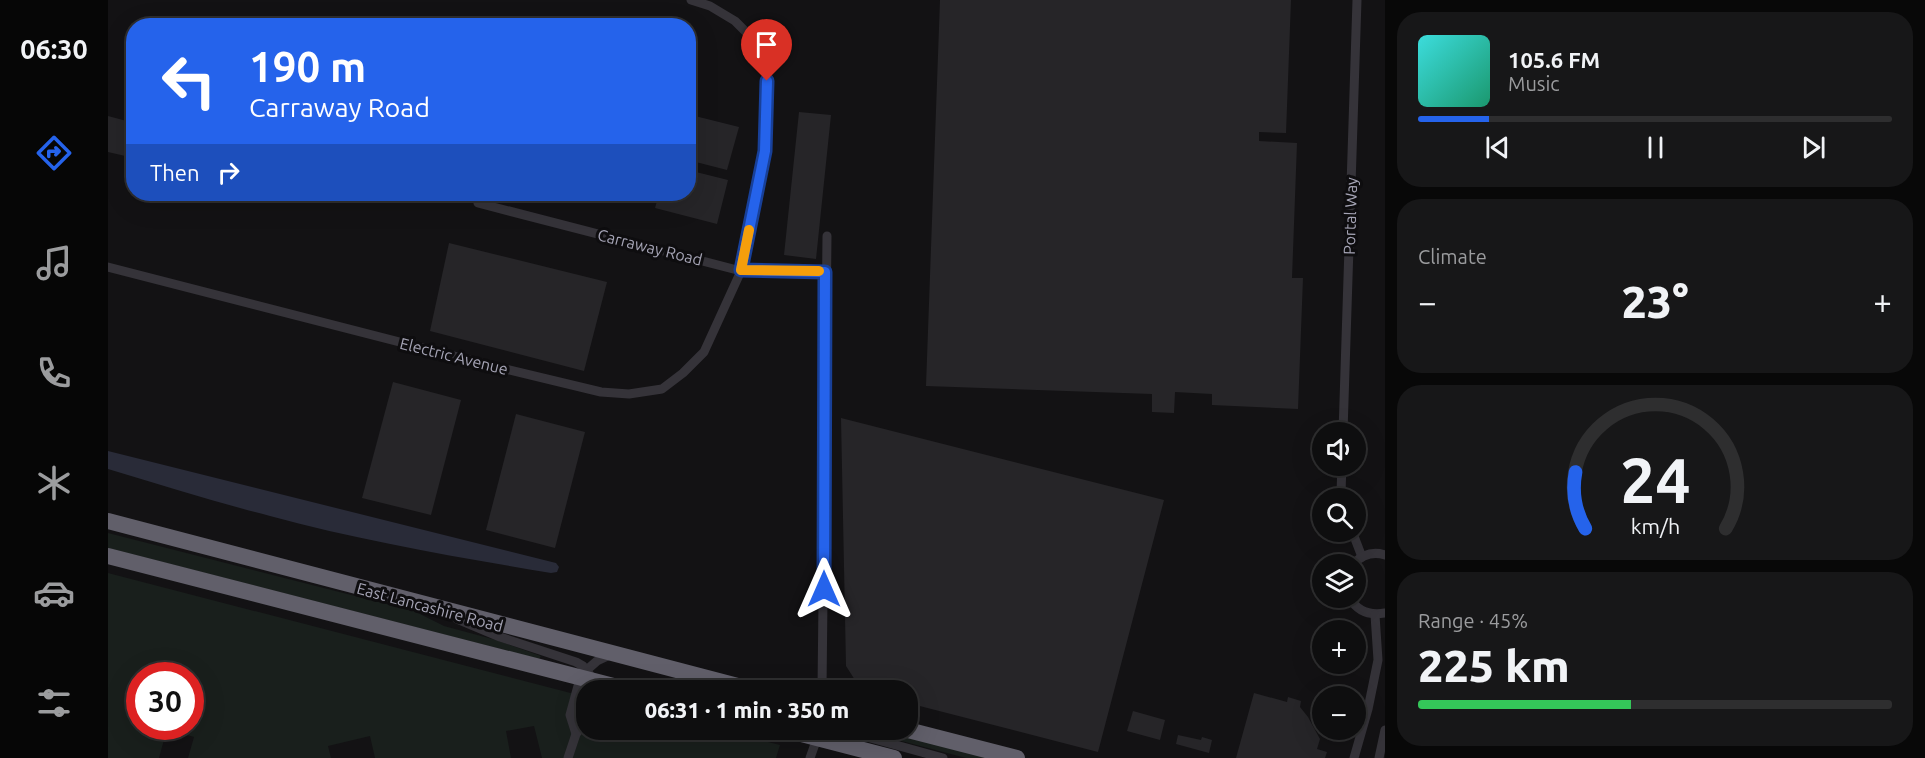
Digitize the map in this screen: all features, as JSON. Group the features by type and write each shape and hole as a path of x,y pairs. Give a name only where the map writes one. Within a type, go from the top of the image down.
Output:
{"highway":[{"name":"East Lancashire Road","path":"108,521 715,680"},
{"name":"East Lancashire Road","path":"108,556 589,679"},
{"path":"918,733 1017,758"},
{"path":"839,740 894,758"}],"street":[{"name":"Electric Avenue","path":"108,267 497,368 601,392 629,394 663,389 704,352 741,270 765,151 768,95 766,66 754,40 735,21 710,6 691,0"},
{"name":"Portal Way","path":"1343,422 1357,0"},
{"name":"Carraway Road","path":"478,202 741,270 825,272"},
{"path":"822,680 827,236"},
{"path":"1366,556 1385,555"},
{"path":"416,603 500,637 570,659 589,679 604,657 615,654"},
{"path":"1354,758 1368,709 1378,660 1380,614 1358,608"},
{"path":"568,758 576,734 570,715 576,704"},
{"path":"1379,758 1385,730"},
{"path":"810,758 815,740"},
{"path":"878,740 944,758"}],"shaded area":[{"path":"108,533 414,611 444,626 496,640 541,656 539,659 108,548"},
{"path":"108,573 576,694 576,740 760,740 780,745 776,758 542,758 534,726 506,731 511,758 375,758 370,736 328,746 331,758 188,758 193,740 204,740 204,662 126,662 126,740 164,740 159,758 108,758"},
{"path":"918,739 992,758 966,758 898,740"}],"water":[{"path":"108,451 556,563 559,567 557,572 551,573 409,548 305,525 108,469"}],"building":[{"path":"940,0 1291,0 1286,133 1259,132 1259,141 1297,143 1292,278 1303,278 1298,409 1212,405 1212,394 1175,392 1174,413 1152,412 1152,394 926,386"},
{"path":"799,112 831,115 816,259 784,255"},
{"path":"108,116 126,121 126,156 108,152"},
{"path":"696,116 739,127 727,170 696,162"},
{"path":"696,172 728,180 717,224 655,208 657,201 696,201"},
{"path":"449,243 607,282 584,371 430,331"},
{"path":"393,382 461,400 431,515 362,498"},
{"path":"516,414 585,432 555,548 486,530"},
{"path":"841,418 1164,500 1098,752 918,706 918,680 855,680 846,666"},
{"path":"1254,693 1287,702 1288,697 1301,701 1300,707 1312,724 1312,740 1320,740 1317,749 1327,752 1325,758 1236,758"},
{"path":"1133,711 1165,720 1160,740 1127,731"},
{"path":"1178,735 1212,740 1209,753 1176,744"}],"slow traffic":[{"path":"749,230 741,270 819,271"}],"route":[{"path":"767,81 765,151 741,270 825,272 824,589"}]}
